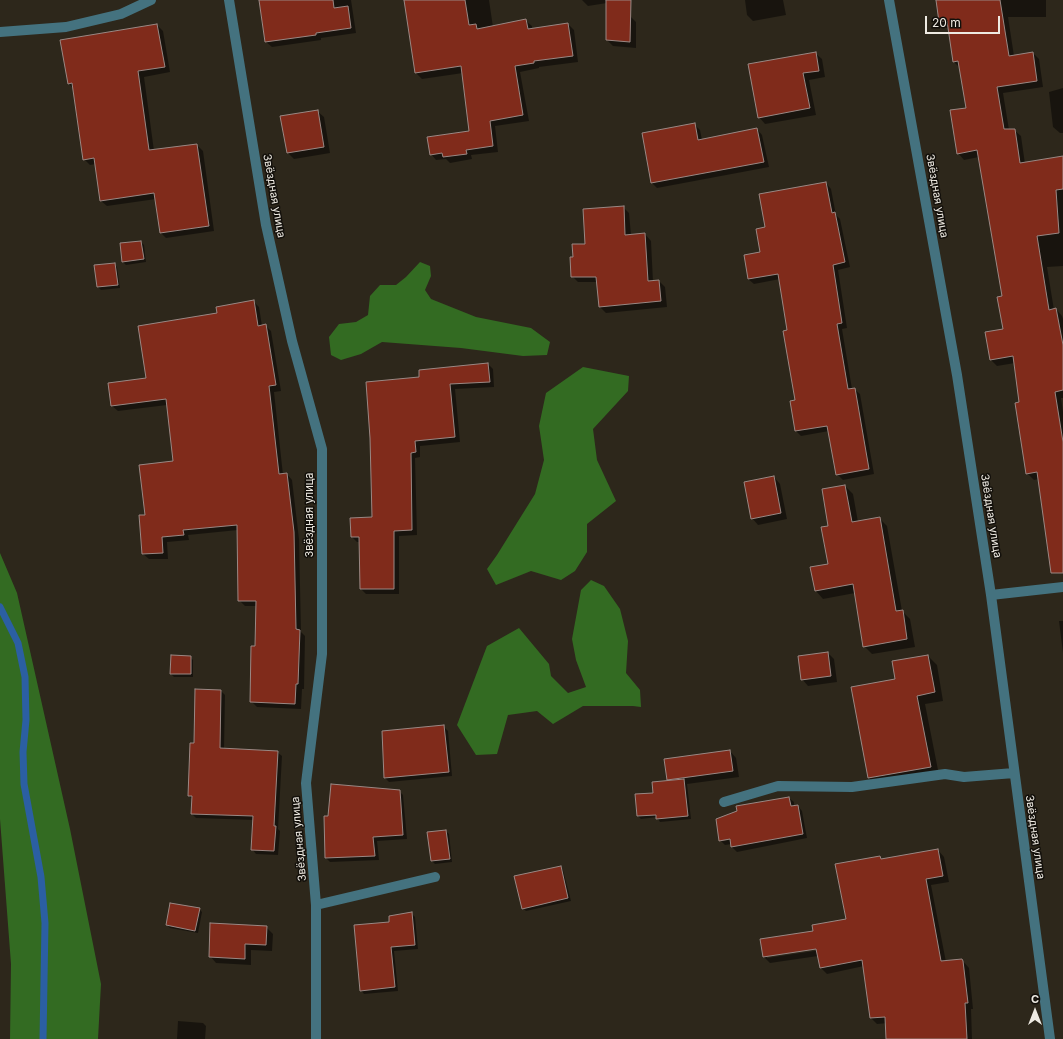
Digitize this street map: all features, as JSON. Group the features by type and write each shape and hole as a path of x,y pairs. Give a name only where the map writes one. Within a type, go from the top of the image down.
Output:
{"street":[{"path":"0,32 66,27 121,14 150,0"},
{"name":"Звёздная улица","path":"229,0 266,225 292,341 322,449 322,654 306,783 316,905 316,1039"},
{"name":"Звёздная улица","path":"889,0 957,375 991,595 1050,1039"},
{"path":"991,595 1063,587"},
{"path":"724,802 778,786 852,787 946,774 964,777 1014,773"},
{"path":"316,905 435,877"}],"green space":[{"path":"420,262 430,266 431,276 425,290 431,299 476,317 531,328 550,342 547,355 523,356 461,348 382,342 361,354 341,360 331,355 329,337 339,324 356,322 368,315 370,296 380,285 396,285"},
{"path":"583,367 629,376 628,391 593,429 597,460 616,501 587,524 587,552 575,571 561,580 531,571 496,585 487,569 535,494 544,460 539,426 546,393"},
{"path":"0,553 17,593 70,829 101,984 98,1039 10,1039 11,964 0,819"},
{"path":"591,580 604,586 620,609 628,641 626,673 640,690 641,707 583,706 553,724 537,711 508,715 497,754 476,755 457,725 487,646 519,628 549,664 551,676 568,693 586,687 576,660 572,639 581,590"}],"building":[{"path":"259,0 333,0 334,8 348,6 351,28 316,33 316,35 265,42"},
{"path":"404,0 465,0 469,25 476,24 477,29 526,19 528,29 568,23 573,56 534,61 534,63 515,66 523,115 490,121 493,146 466,150 467,154 443,157 442,153 430,155 427,137 469,131 461,66 415,73"},
{"path":"606,0 631,0 630,42 606,40"},
{"path":"936,0 1000,0 1009,56 1033,52 1037,81 997,87 1004,129 1015,129 1020,163 1063,156 1063,189 1056,190 1059,233 1037,236 1049,310 1056,308 1063,345 1063,390 1055,392 1063,442 1063,573 1051,573 1037,472 1026,474 1015,403 1019,402 1013,356 990,360 985,332 1003,329 997,297 1002,296 977,150 957,154 950,110 966,108 958,61 953,62 947,21 939,22"},
{"path":"157,24 165,67 138,71 149,150 197,144 209,226 160,233 154,193 100,201 94,158 83,160 72,83 68,84 60,40"},
{"path":"816,52 819,71 803,73 810,108 758,118 748,64"},
{"path":"318,110 324,147 287,153 280,116"},
{"path":"695,123 698,140 757,128 764,162 651,183 642,133"},
{"path":"826,182 832,213 835,212 845,262 833,265 842,323 837,324 848,389 855,388 869,469 836,475 827,426 795,431 790,401 795,400 783,331 787,330 778,274 748,279 744,255 760,252 756,229 765,227 759,194"},
{"path":"624,206 625,235 645,233 648,281 659,280 661,301 599,307 596,277 571,277 570,257 573,257 572,244 585,244 583,209"},
{"path":"141,241 144,259 122,262 120,243"},
{"path":"115,263 118,285 97,287 94,265"},
{"path":"254,300 258,326 266,324 276,385 269,386 279,474 287,473 294,532 296,629 300,630 298,684 296,684 295,704 250,702 251,646 255,646 256,601 238,601 237,525 183,530 184,535 162,537 163,553 142,554 139,515 145,515 139,465 173,461 166,399 111,406 108,383 146,378 138,326 217,313 216,307"},
{"path":"488,363 490,382 450,384 455,437 415,441 416,452 411,453 412,530 394,531 394,589 360,589 359,537 351,537 350,518 372,517 370,438 366,382 419,377 419,370"},
{"path":"774,476 781,513 751,519 744,482"},
{"path":"845,485 852,522 880,517 896,611 903,610 907,639 863,647 853,584 815,591 810,567 828,564 821,527 828,526 822,489"},
{"path":"828,652 831,676 801,680 798,656"},
{"path":"171,655 191,656 191,674 170,674"},
{"path":"928,655 935,692 917,696 931,767 868,778 851,687 895,679 892,661"},
{"path":"195,689 221,690 220,748 278,751 274,851 251,850 253,816 191,814 192,796 188,796 190,743 194,743"},
{"path":"444,725 449,772 384,778 382,731"},
{"path":"730,750 733,771 667,780 664,759"},
{"path":"684,779 688,816 656,819 656,815 637,816 635,794 653,793 652,782"},
{"path":"331,784 400,790 403,835 373,837 375,856 325,858 324,816 328,816"},
{"path":"789,797 791,806 798,805 803,834 731,847 730,839 719,841 716,819 737,811 736,806"},
{"path":"446,830 450,859 431,861 427,832"},
{"path":"938,849 943,876 926,879 941,961 962,959 963,961 968,1003 965,1003 967,1039 886,1039 885,1017 870,1018 862,960 820,968 816,949 763,957 760,939 813,931 812,925 846,919 835,864 880,856 881,859"},
{"path":"561,866 568,898 522,909 514,876"},
{"path":"170,903 200,908 195,931 166,925"},
{"path":"412,912 415,945 391,947 395,987 360,991 354,925 389,922 389,916"},
{"path":"210,923 267,926 266,945 245,944 245,959 209,957"}],"waterway":[{"path":"0,607 18,643 25,677 26,720 23,752 24,784 41,877 45,923 43,1039"}]}
